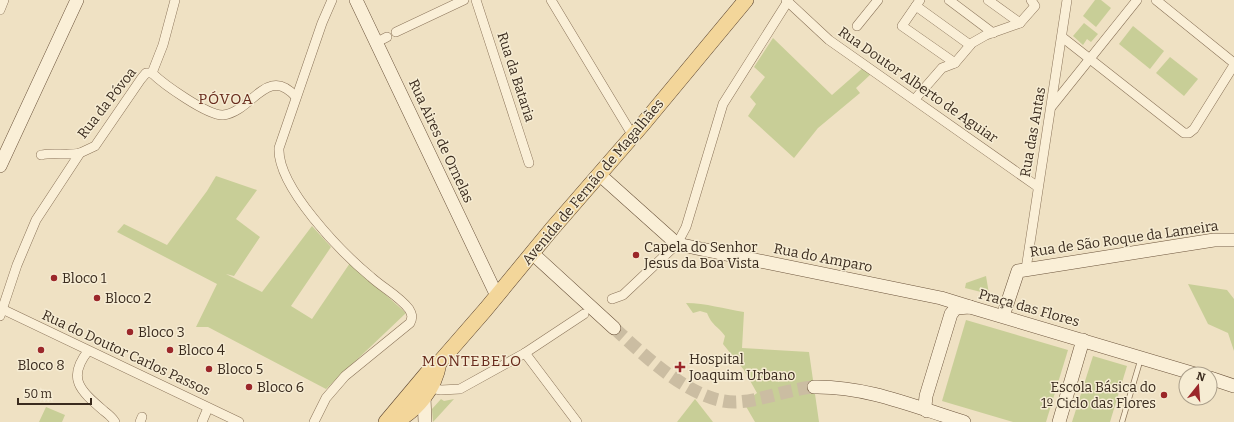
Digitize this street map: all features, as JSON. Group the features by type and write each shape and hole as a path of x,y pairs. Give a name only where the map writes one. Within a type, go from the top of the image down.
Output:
{"main road":[{"path":"0,166 77,0"},
{"name":"Rua Aires de Ornelas","path":"356,0 382,39 497,296"},
{"name":"Avenida de Fernão de Magalhães","path":"386,422 428,372 439,363 497,296 633,136 741,2"},
{"path":"600,175 677,244"},
{"name":"Rua de São Roque da Lameira","path":"1003,316 1018,271 1214,240 1234,240"},
{"name":"Rua do Amparo","path":"677,244 941,298 970,306"},
{"path":"532,253 614,328"},
{"name":"Praça das Flores","path":"927,411 925,406 926,396 952,314 956,308 970,306 1083,340 1059,422"},
{"path":"1083,340 1178,369"},
{"name":"Avenida de Fernão de Magalhães","path":"394,422 408,413 427,392 437,377 439,363"},
{"path":"1218,381 1234,386"},
{"path":"814,387 846,388 866,391 964,422"},
{"path":"425,422 427,392"}],"street":[{"path":"0,10 4,0"},
{"name":"Rua da Póvoa","path":"41,155 50,153 70,155 80,153 95,146 141,79 146,73 152,73 163,45 175,0"},
{"path":"314,422 323,403 345,376 410,323 412,315 399,299 371,277 343,251 307,210 286,179 281,164 279,148 332,0"},
{"path":"400,30 464,0"},
{"name":"Rua da Bataria","path":"476,0 529,163"},
{"path":"551,0 633,136"},
{"path":"857,26 878,0"},
{"path":"949,0 993,33"},
{"path":"988,0 1020,23"},
{"path":"915,99 942,68 955,63 970,45 986,35 1020,23 1035,6 1031,0"},
{"name":"Rua das Antas","path":"1026,270 1067,0"},
{"path":"1051,107 1137,0"},
{"path":"1062,37 1184,133 1189,133 1194,129 1234,64 1156,0"},
{"path":"612,299 623,295 677,244 686,228 723,104 787,1"},
{"name":"Rua Doutor Alberto de Aguiar","path":"787,1 829,40 915,99 1038,187"},
{"path":"955,63 902,26 918,3 970,45"},
{"path":"152,73 201,108 216,114 225,114 238,110 270,86 278,85 288,89 296,97"},
{"name":"Rua da Póvoa","path":"1,313 19,258 36,220 80,153"},
{"name":"Rua do Doutor Carlos Passos","path":"1,313 88,350 239,422"},
{"path":"427,392 460,389 525,353 580,317"},
{"path":"88,350 78,366 77,374 79,384 86,396 115,422"},
{"path":"525,353 576,422"},
{"path":"202,422 208,408"}],"lane":[{"path":"1122,422 1141,357"}],"green space":[{"path":"1095,0 1101,0 1111,8 1096,27 1083,16"},
{"path":"1084,23 1098,34 1091,42 1087,39 1083,45 1073,36"},
{"path":"1133,26 1164,51 1150,69 1119,44"},
{"path":"773,38 832,95 865,66 871,74 856,88 860,93 818,128 794,158 748,116 756,104 750,97 765,77 754,67"},
{"path":"1170,57 1198,79 1184,96 1156,73"},
{"path":"216,176 257,190 236,219 260,237 234,276 226,274 262,292 312,226 331,247 291,306 312,319 350,263 406,313 326,389 208,327 196,327 217,284 117,232 124,224 167,245 207,191"},
{"path":"986,276 989,294 965,288 966,283"},
{"path":"1188,284 1227,290 1234,299 1234,351 1228,333 1208,324"},
{"path":"686,303 708,305 744,312 742,348 809,352 819,422 755,422 744,403 757,393 744,370 723,344 725,336 711,321 707,313 700,311 693,313"},
{"path":"966,320 1068,350 1046,422 1013,422 942,401"},
{"path":"1093,356 1127,366 1110,422 1072,422"},
{"path":"441,399 444,401 454,399 433,422 432,409"},
{"path":"695,399 713,422 677,422"},
{"path":"46,407 65,415 62,422 39,422"}],"tunnel":[{"path":"614,328 654,364 670,376 703,395 720,400 736,402 814,387"}],"place":[{"name":"Capela do Senhor Jesus da Boa Vista","path":"636,255"},
{"name":"Bloco 1","path":"54,278"},
{"name":"Bloco 2","path":"97,298"},
{"name":"Bloco 3","path":"130,332"},
{"name":"Bloco 8","path":"41,350"},
{"name":"Bloco 4","path":"170,350"},
{"name":"Hospital Joaquim Urbano","path":"680,367"},
{"name":"Bloco 5","path":"209,369"},
{"name":"Bloco 6","path":"249,387"},
{"name":"Escola Básica do 1º Ciclo das Flores","path":"1164,395"}],"district":[{"name":"PÓVOA","path":"226,99"},
{"name":"MONTEBELO","path":"472,361"}]}
